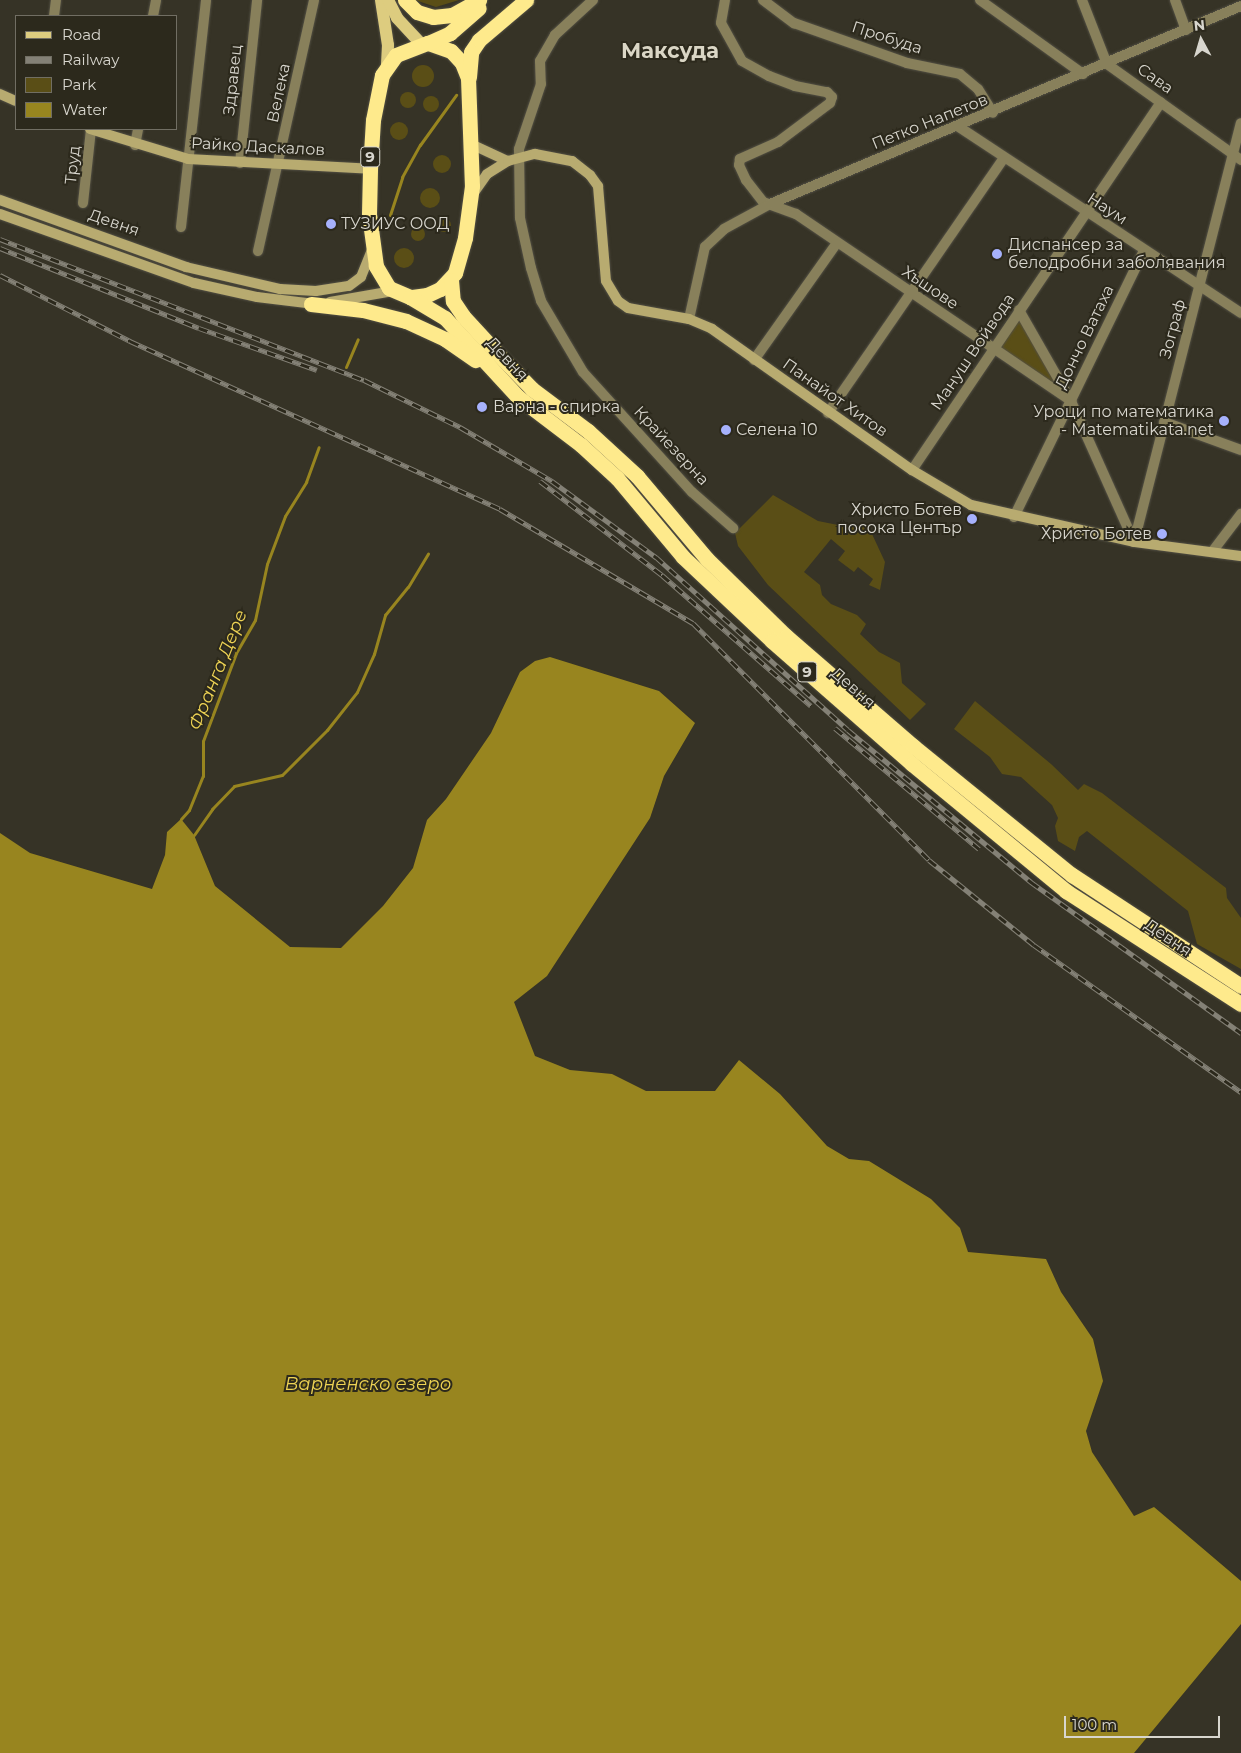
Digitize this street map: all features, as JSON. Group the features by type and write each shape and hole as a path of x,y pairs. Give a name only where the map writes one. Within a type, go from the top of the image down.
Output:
{"highway":[{"path":"405,0 417,12 432,17 452,15 479,0"},
{"path":"425,43 450,33 488,0"},
{"path":"468,78 471,52 479,40 526,0"},
{"name":"9","path":"410,297 393,291 379,273 373,249 370,169 376,101 387,67 404,50 425,43 451,51 462,63 468,78 473,145 470,198 463,248 451,280"},
{"path":"410,297 427,295 451,280"},
{"name":"Девня","path":"451,280 453,301 462,316 532,389 588,431 637,476 707,559 786,636 913,746 1072,875 1241,986"},
{"name":"Девня","path":"410,297 444,318 504,383 617,478 683,557 772,641 912,764 1066,891 1241,1004"},
{"path":"311,304 363,310 419,326 456,346 504,383"}],"main road":[{"name":"9","path":"381,0 388,45 387,67"},
{"name":"9","path":"388,0 397,18 425,43"}],"street":[{"path":"54,15 56,0"},
{"path":"153,15 156,0"},
{"path":"181,227 206,0"},
{"name":"Здравец","path":"240,163 257,0"},
{"name":"Велека","path":"258,251 279,164 314,0"},
{"path":"470,198 487,174 508,161 520,157 519,149 542,84 540,61 555,35 593,0"},
{"path":"725,0 721,23 742,61 769,76 794,86 827,92 832,97 830,102 778,142 740,159 739,165 746,180 763,202 770,204"},
{"name":"Прoбудa","path":"763,0 794,23 907,63 960,74 978,89 993,113"},
{"path":"980,0 1083,74"},
{"path":"1082,0 1107,64"},
{"path":"1175,0 1186,30"},
{"name":"Петко Напетов","path":"689,319 705,247 724,229 770,204 993,113 1241,6"},
{"name":"Сава","path":"1107,64 1238,157"},
{"path":"0,94 15,101"},
{"name":"Mануш Войвода","path":"912,470 1019,310 1088,214 1161,102"},
{"name":"Зограф","path":"1134,542 1200,287 1238,157 1241,123"},
{"name":"Наум","path":"959,127 1144,251 1241,313"},
{"name":"Труд","path":"83,203 91,130"},
{"name":"Райко Даскалов","path":"94,130 136,145 188,159 370,169"},
{"path":"136,145 138,130"},
{"path":"473,145 508,161"},
{"name":"Панайот Хитов","path":"520,157 535,154 563,157 590,175 601,199 606,281 618,301 637,312 689,319 712,329 828,413 912,470 971,505 1014,517 1134,542 1241,556"},
{"name":"Кpaйeзepнa","path":"520,157 520,218 541,301 583,372 692,492 732,528"},
{"path":"828,413 1004,158"},
{"name":"Девня","path":"0,200 186,267 280,289 316,291 349,286 361,277 373,249"},
{"name":"Хъшове","path":"770,204 796,214 836,244 1071,401"},
{"name":"Девня","path":"0,214 194,283 257,297 311,304 393,291"},
{"path":"754,360 836,244"},
{"name":"Дончо Ватаха","path":"1014,517 1144,251"},
{"path":"1019,310 1071,401 1134,542"},
{"path":"1164,422 1241,450"},
{"path":"1212,552 1241,514"}],"green space":[{"path":"415,0 459,0 436,7"},
{"path":"423,65 431,68 434,76 431,84 423,87 415,84 412,76 415,68"},
{"path":"408,92 416,100 408,108 400,100"},
{"path":"431,96 439,104 431,112 423,104"},
{"path":"399,122 406,124 408,131 406,138 399,140 392,138 390,131 392,124"},
{"path":"442,155 448,158 451,164 448,170 442,173 436,170 433,164 436,158"},
{"path":"430,188 437,191 440,198 437,205 430,208 423,205 420,198 423,191"},
{"path":"441,218 447,218 451,225 447,232 441,232 437,228 437,222"},
{"path":"418,227 423,229 425,234 423,239 418,241 413,239 411,234 413,229"},
{"path":"404,248 411,251 414,258 411,265 404,268 397,265 394,258 397,251"},
{"path":"1019,310 1071,401 992,350"},
{"path":"773,495 818,521 843,526 862,525 872,534 885,562 880,590 869,585 873,579 858,567 854,572 838,560 845,551 831,539 804,572 820,585 822,595 831,604 857,615 866,624 860,634 879,652 900,663 902,683 926,704 910,720 768,585 738,546 735,533"},
{"path":"975,701 1051,764 1078,790 1084,784 1102,793 1226,888 1227,898 1241,918 1241,969 1197,944 1188,911 1087,831 1079,837 1075,851 1058,841 1055,826 1058,818 1052,805 1021,777 1002,774 990,757 954,729"}],"water":[{"name":"Варненско езеро","path":"550,657 659,691 695,723 664,776 650,818 547,976 514,1002 535,1056 570,1070 612,1074 646,1091 715,1091 739,1060 780,1094 827,1146 849,1159 869,1161 931,1199 960,1228 968,1252 1046,1259 1061,1292 1093,1339 1103,1381 1086,1431 1092,1452 1134,1516 1154,1507 1241,1581 1241,1624 1134,1753 0,1753 0,833 30,853 152,889 165,855 167,832 181,819 194,835 215,886 290,947 341,948 383,906 413,868 427,820 446,799 491,733 520,672 535,661"}],"waterway":[{"name":"Франга Дере","path":"390,215 402,177 420,145 456,95"},
{"name":"Франга Дере","path":"346,367 358,339"},
{"name":"Франга Дере","path":"181,819 189,810 203,776 203,741 236,653 255,620 267,564 285,516 306,482 319,447"},
{"path":"194,835 212,809 234,786 282,775 327,730 357,692 374,654 385,615 408,587 428,554"}],"railway":[{"path":"0,239 364,380 460,427 552,481 656,557 848,730 1031,882 1241,1033"},
{"path":"0,248 199,328 317,370"},
{"path":"0,275 130,341 500,509 693,623 929,860 1034,945 1241,1092"},
{"path":"540,481 662,575 811,706"},
{"path":"835,728 979,849"}],"place":[{"name":"ТУЗИУС ООД","path":"331,224"},
{"name":"Диспансер за белодробни заболявания","path":"997,254"},
{"name":"Варна - спирка","path":"482,407"},
{"name":"Уроци по математика - Matematikata.net","path":"1224,421"},
{"name":"Селена 10","path":"726,430"},
{"name":"Христо Ботев посока Център","path":"972,519"},
{"name":"Христо Ботев","path":"1162,534"}],"district":[{"name":"Максуда","path":"670,51"}]}
